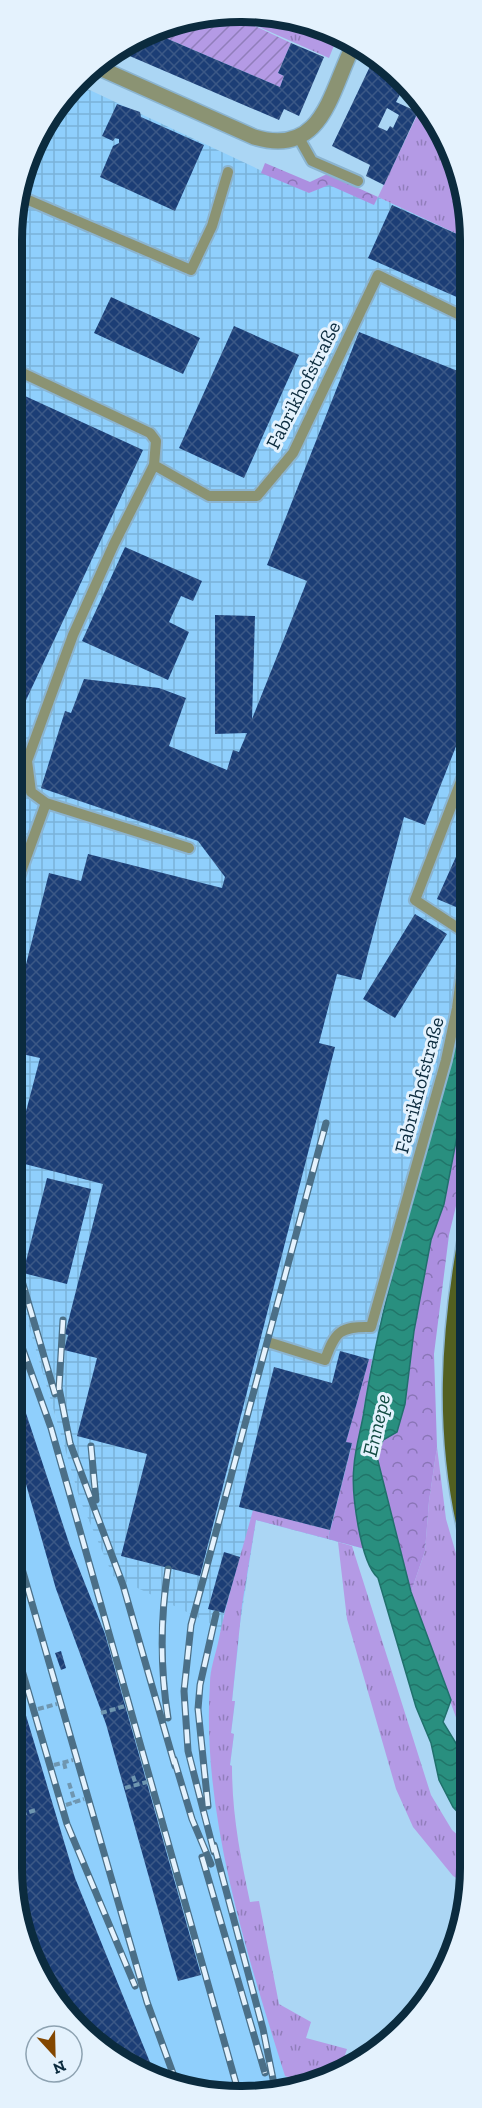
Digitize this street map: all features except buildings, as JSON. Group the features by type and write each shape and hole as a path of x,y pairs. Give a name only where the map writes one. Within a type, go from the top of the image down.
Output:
{"main road":[{"path":"460,1273 451,1329 448,1389 456,1483 460,1503"}],"street":[{"path":"105,70 254,137 281,143 299,138 311,129 323,114 350,52"}],"lane":[{"path":"299,138 312,161 358,181"},
{"path":"27,199 191,270 212,226 228,172"},
{"name":"Fabrikhofstraße","path":"154,465 210,496 257,496 293,453 378,275 460,315"},
{"path":"22,373 150,434 156,441 154,465 114,544 73,635 27,761 31,792 46,803 189,848"},
{"name":"Fabrikhofstraße","path":"460,784 415,900 460,929"},
{"path":"22,869 46,803"},
{"name":"Fabrikhofstraße","path":"272,1343 325,1360 332,1338 348,1327 371,1327 446,1060 460,986"}],"path":[{"path":"38,1709 57,1704"},
{"path":"101,1713 125,1706"},
{"path":"46,1707 49,1715"},
{"path":"54,1765 73,1760"},
{"path":"64,1763 66,1771"},
{"path":"133,1776 136,1785"},
{"path":"124,1788 147,1782"},
{"path":"69,1783 75,1802"},
{"path":"66,1805 84,1799"},
{"path":"22,1811 23,1814 36,1810"}],"shaded area":[{"path":"85,88 309,193 329,184 374,204 378,197 460,235 460,1027 388,1293 365,1549 256,1520 238,1637 113,1576 80,1500 22,1303 22,241 24,212 39,157 59,120"},
{"path":"22,1303 80,1500 239,1637 232,1701 235,1701 231,1733 234,1734 230,1765 232,1766 232,1799 241,1867 285,2076 294,2079 270,2084 241,2086 212,2084 184,2078 144,2063 120,2049 86,2022 59,1988 45,1964 34,1937 24,1896 22,1867"}],"green space":[{"path":"248,22 291,43 278,73 284,76 280,87 163,37 212,24"},
{"path":"249,23 298,30 325,39 335,44 329,58"},
{"path":"418,113 437,144 448,171 458,212 460,235 378,197"},
{"path":"265,163 310,182 327,174 378,197 374,205 329,185 309,193 261,173"},
{"path":"460,1121 460,1189 449,1235 434,1354 437,1447 425,1551 411,1592 377,1457 414,1331 431,1240 444,1204"},
{"path":"369,1359 372,1359 354,1467 355,1510 365,1549 328,1539 352,1444 346,1442"},
{"path":"437,1447 446,1519 460,1567 460,1729 411,1592 425,1551"},
{"path":"253,1510 330,1530 328,1539 256,1520 242,1605 232,1701 235,1701 231,1733 234,1734 230,1765 232,1766 237,1834 250,1902 259,1901 279,2004 311,2022 306,2038 347,2049 345,2055 350,2056 325,2069 294,2079 285,2076 270,2029 242,1932 220,1832 209,1732 210,1683 226,1610"},
{"path":"338,1542 352,1546 431,1795 452,1830 460,1837 459,1880 453,1876 413,1827 396,1789 347,1619"}],"water":[{"name":"Ennepe","path":"460,1027 460,1121 444,1204 431,1240 414,1331 405,1404 397,1432 383,1440 377,1457 411,1592 451,1700 443,1722 460,1750 460,1814 453,1807 439,1780 431,1743 416,1707 378,1578 366,1557 358,1526 354,1492 356,1448 383,1316 408,1215"}],"railway":[{"path":"214,1852 188,1751 184,1691 191,1625 326,1123"},
{"path":"22,1281 55,1394"},
{"path":"63,1320 59,1388 70,1443 123,1585 175,1766"},
{"path":"22,1347 51,1428 237,2086"},
{"path":"91,1446 96,1500"},
{"path":"22,1569 147,2002 173,2075"},
{"path":"168,1569 162,1643 168,1718"},
{"path":"208,1806 198,1709 200,1685 216,1614"},
{"path":"22,1670 67,1824 135,1986"},
{"path":"174,1759 192,1819 211,1864"},
{"path":"214,1845 263,2029 274,2083"},
{"path":"202,1857 265,2073"}]}
